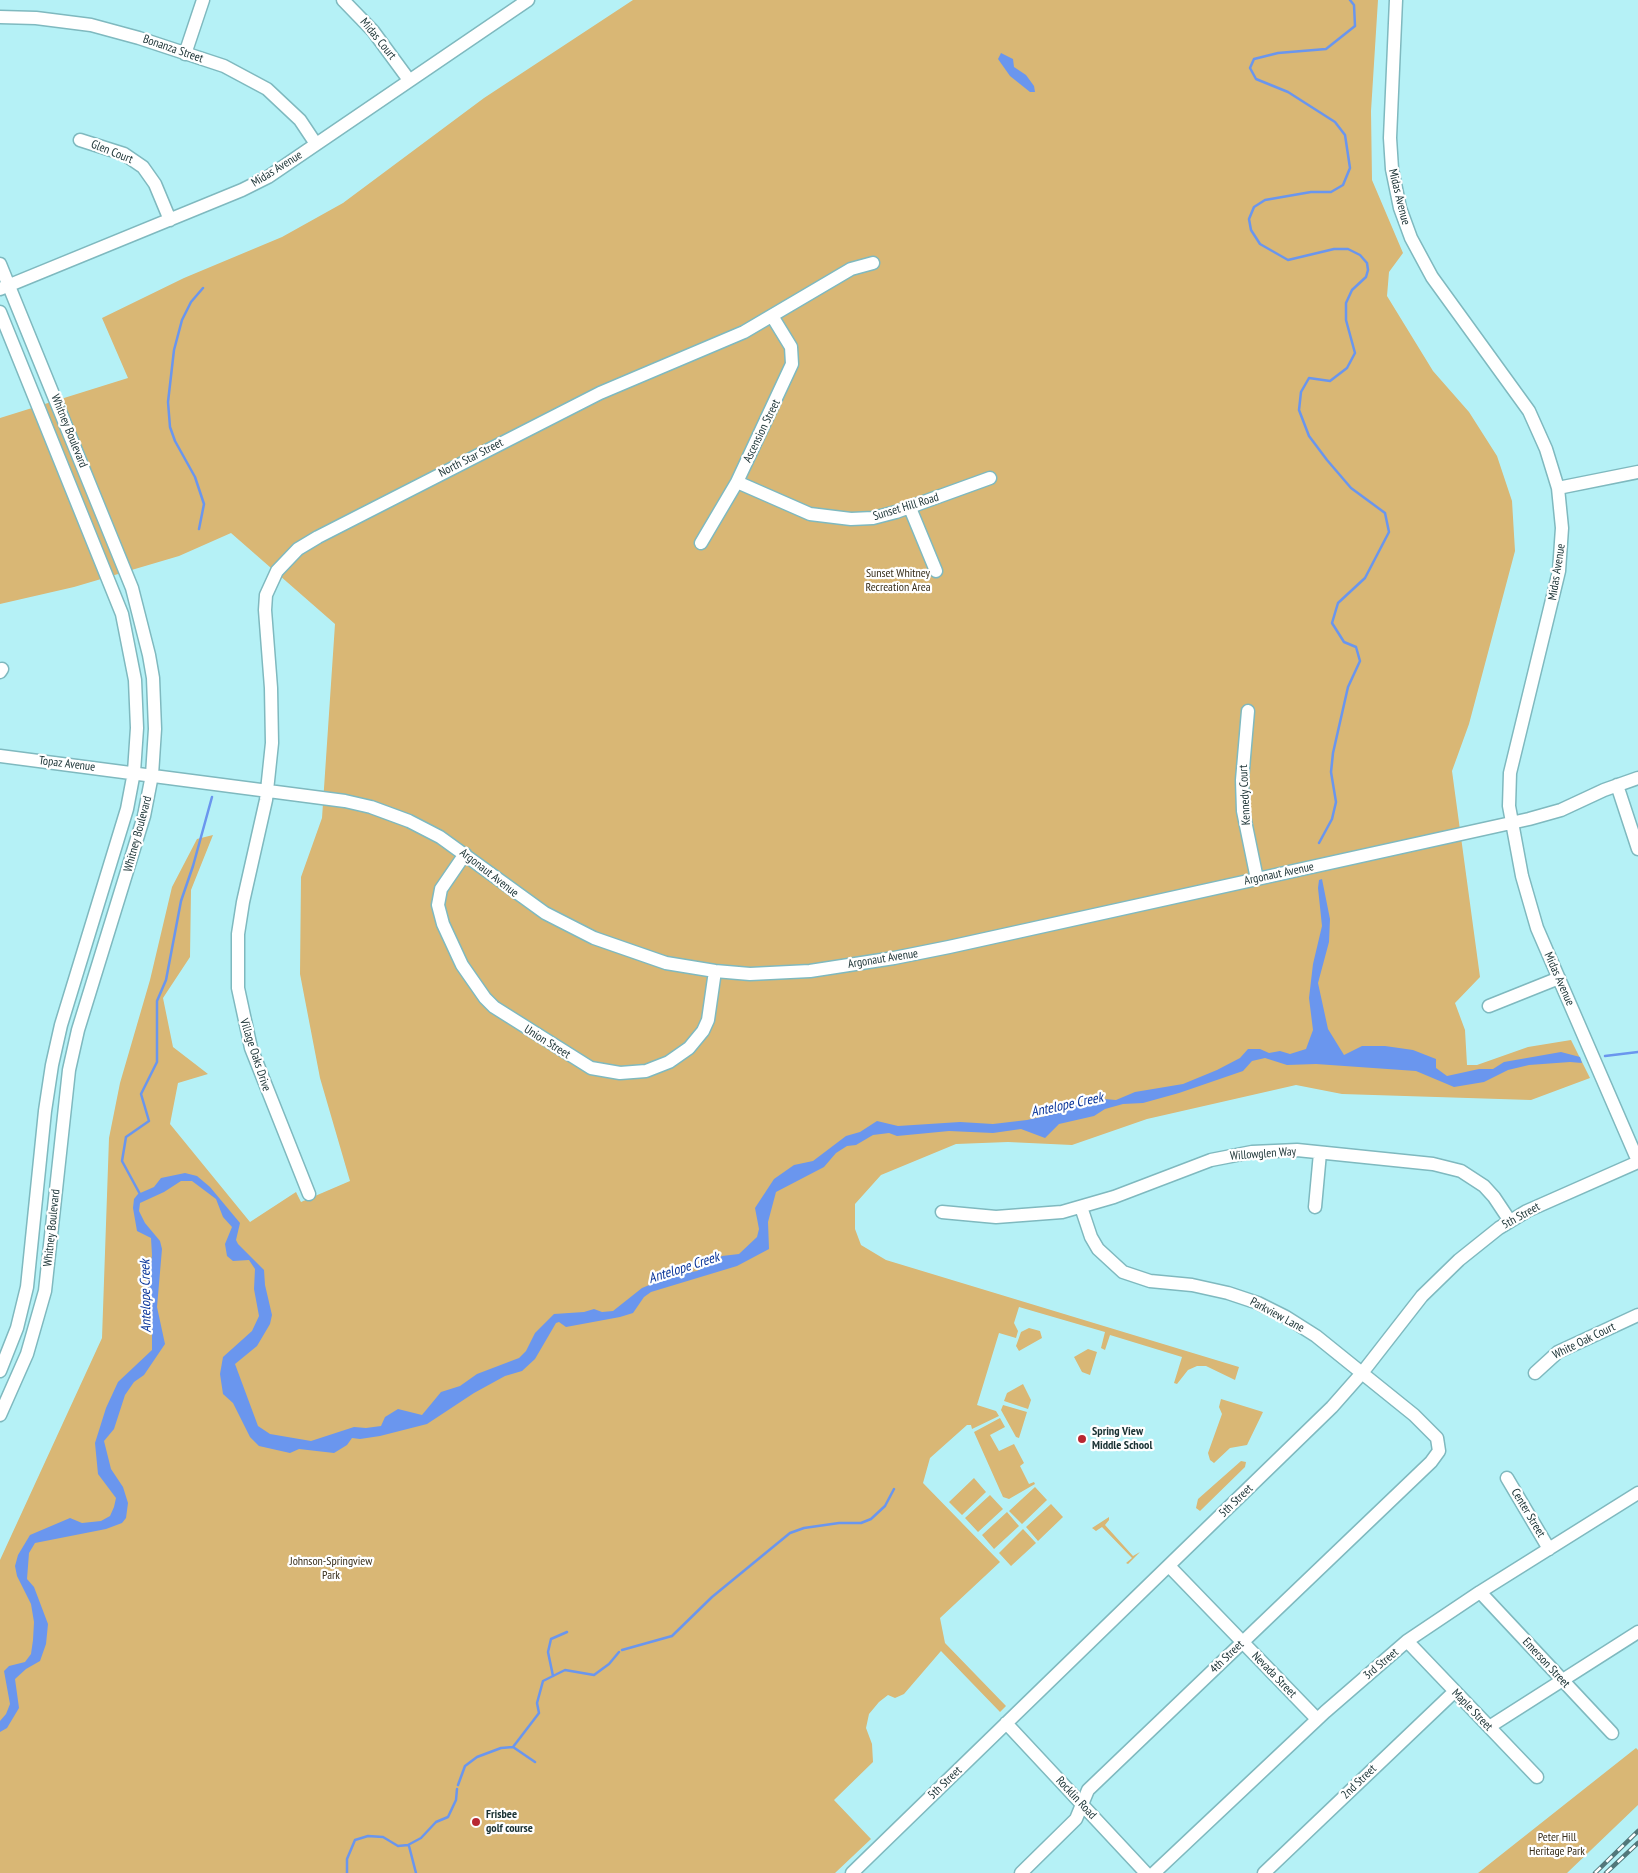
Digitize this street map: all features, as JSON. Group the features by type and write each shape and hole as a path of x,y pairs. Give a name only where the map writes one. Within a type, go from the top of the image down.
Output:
{"street":[{"path":"185,54 203,0"},
{"name":"Midas Court","path":"343,0 373,31 409,80"},
{"name":"Midas Avenue","path":"4,287 255,184 528,0"},
{"name":"Midas Avenue","path":"1396,0 1390,138 1392,169 1400,208 1411,238 1432,276 1529,411 1546,449 1558,488 1562,528 1559,571 1510,773 1508,797 1527,894 1537,928 1638,1161"},
{"name":"Bonanza Street","path":"0,17 36,18 91,25 131,35 224,66 267,88 300,120 316,144"},
{"name":"Glen Court","path":"80,140 124,154 143,166 155,184 170,220"},
{"name":"North Star Street","path":"267,790 273,716 265,610 270,584 284,561 298,549 318,537 600,393 719,343 772,316 851,269 873,262"},
{"name":"Whitney Boulevard","path":"0,264 4,287 125,567 138,608 153,678 155,729 152,775 144,816 78,1030 69,1070 63,1113 49,1263 40,1313 19,1374 0,1415"},
{"name":"Whitney Boulevard","path":"0,312 122,614 132,658 136,696 134,772 126,816 55,1051 45,1111 27,1287 17,1328 0,1371"},
{"name":"Ascension Street","path":"701,543 737,482 792,364 791,347 772,316"},
{"path":"1558,488 1638,472"},
{"name":"Sunset Hill Road","path":"737,482 791,507 831,518 873,518 910,508 990,478"},
{"path":"910,508 936,571"},
{"name":"Kennedy Court","path":"1248,711 1242,780 1243,803 1256,879"},
{"name":"Topaz Avenue","path":"0,756 152,775"},
{"name":"Argonaut Avenue","path":"152,775 371,806 424,828 465,854 545,914 594,938 658,960 715,971 779,974 894,958 1512,823 1561,810 1617,784 1638,778"},
{"path":"1617,784 1638,849"},
{"name":"Village Oaks Drive","path":"267,790 242,906 238,934 238,988 251,1048 309,1194"},
{"name":"Union Street","path":"465,854 440,889 438,902 443,924 462,964 485,998 494,1007 591,1068 620,1073 646,1071 669,1062 689,1048 703,1031 708,1020 715,971"},
{"path":"1489,1006 1559,978"},
{"name":"Willowglen Way","path":"942,1212 976,1216 1016,1217 1062,1212 1114,1197 1184,1168 1229,1156 1273,1151 1320,1152 1433,1164 1461,1171 1484,1186 1510,1221"},
{"path":"1315,1207 1320,1152"},
{"name":"5th Street","path":"852,1873 1310,1429 1362,1372 1440,1278 1469,1251 1510,1221 1537,1206 1638,1161"},
{"name":"Parkview Lane","path":"1081,1207 1091,1237 1098,1249 1123,1272 1150,1281 1210,1289 1258,1303 1301,1326 1362,1372 1430,1430 1439,1446"},
{"name":"White Oak Court","path":"1535,1373 1558,1352 1638,1315"},
{"name":"4th Street","path":"1021,1873 1076,1819 1088,1790 1431,1462 1437,1455 1439,1446"},
{"name":"Center Street","path":"1507,1478 1549,1549"},
{"name":"3rd Street","path":"1154,1873 1317,1719 1407,1641 1480,1592 1638,1493"},
{"name":"Nevada Street","path":"1169,1566 1317,1719"},
{"name":"Emerson Street","path":"1480,1592 1612,1733"},
{"path":"1489,1728 1638,1632"},
{"name":"Maple Street","path":"1407,1641 1536,1777"},
{"name":"2nd Street","path":"1264,1873 1454,1692"},
{"name":"Rocklin Road","path":"1006,1724 1146,1873"}],"green space":[{"name":"Sunset Whitney Recreation Area","path":"633,0 1378,0 1371,111 1372,180 1403,253 1389,272 1387,296 1433,371 1469,412 1497,456 1512,501 1515,551 1469,724 1452,771 1480,977 1455,1003 1465,1030 1467,1065 1477,1065 1528,1047 1571,1040 1590,1078 1531,1100 1342,1094 1296,1085 1147,1119 1072,1145 1008,1142 956,1144 881,1175 855,1204 855,1229 861,1245 886,1260 1239,1367 1235,1380 1206,1366 1197,1366 1188,1370 1177,1384 1174,1383 1182,1357 1110,1335 1105,1350 1101,1348 1105,1332 1019,1307 1014,1323 1018,1331 1016,1338 999,1333 977,1405 996,1411 999,1416 972,1429 971,1425 967,1425 930,1458 923,1483 1000,1562 940,1618 945,1643 1006,1706 1000,1712 941,1651 904,1694 895,1698 888,1695 879,1702 869,1714 866,1728 872,1744 873,1762 834,1800 871,1839 835,1873 0,1873 0,1560 102,1338 109,1138 120,1083 150,980 172,887 197,839 213,835 191,890 190,957 163,998 173,1047 208,1074 178,1083 170,1124 250,1222 296,1192 301,1202 350,1181 320,1078 300,974 301,877 322,818 335,624 231,533 179,556 74,587 0,604 0,418 128,378 102,318 184,278 282,237 343,203 484,98"},
{"path":"1029,1328 1040,1331 1042,1338 1019,1351 1016,1346 1021,1332"},
{"path":"1088,1349 1097,1352 1090,1375 1082,1372 1074,1357"},
{"path":"1023,1384 1031,1400 1028,1409 1004,1401 1007,1393"},
{"path":"1221,1399 1263,1412 1247,1445 1230,1448 1214,1463 1210,1460 1208,1453 1222,1414 1219,1407"},
{"path":"1003,1405 1027,1412 1019,1438 1016,1437 1001,1410"},
{"path":"1000,1418 1005,1427 990,1435 999,1451 1014,1444 1024,1463 1020,1466 1029,1484 1034,1482 1035,1484 1009,1499 1003,1497 974,1432"},
{"path":"1241,1461 1246,1462 1245,1467 1200,1511 1196,1508 1198,1499"},
{"path":"974,1478 986,1492 962,1515 949,1502"},
{"path":"1035,1487 1047,1500 1022,1524 1009,1511"},
{"path":"990,1495 1003,1509 978,1532 965,1518"},
{"path":"1051,1504 1063,1517 1038,1541 1026,1527"},
{"path":"1007,1512 1019,1526 994,1549 982,1535"},
{"path":"1109,1517 1105,1525 1133,1556 1140,1552 1128,1564 1126,1563 1132,1558 1102,1527 1096,1531 1092,1528"},
{"path":"1023,1529 1036,1543 1011,1566 999,1553"},
{"name":"Peter Hill Heritage Park","path":"1636,1748 1638,1750 1638,1805 1567,1873 1478,1873"}],"water":[{"path":"1001,53 1013,59 1014,67 1026,75 1034,86 1035,92 1030,92 1010,76 998,59"},
{"path":"1322,879 1330,919 1329,942 1318,983 1328,1029 1344,1055 1362,1046 1385,1046 1413,1050 1436,1059 1436,1068 1447,1076 1479,1069 1493,1069 1504,1062 1561,1052 1580,1057 1582,1063 1529,1065 1508,1070 1484,1082 1454,1087 1416,1071 1316,1064 1287,1065 1265,1058 1252,1061 1243,1071 1179,1093 1143,1103 1123,1104 1105,1109 1094,1116 1059,1124 1045,1138 1021,1129 993,1133 949,1131 897,1136 889,1133 873,1135 856,1145 847,1146 836,1153 824,1167 776,1192 768,1222 769,1249 737,1266 651,1292 644,1297 633,1313 566,1327 559,1322 556,1323 535,1359 522,1371 505,1376 474,1393 427,1424 380,1436 360,1439 352,1438 347,1445 334,1453 299,1449 290,1453 259,1446 250,1437 233,1403 223,1394 220,1374 223,1357 252,1331 259,1316 254,1289 255,1269 249,1260 233,1261 227,1256 225,1244 232,1227 223,1217 216,1199 192,1181 181,1181 164,1192 140,1203 139,1211 145,1223 160,1241 162,1249 157,1307 165,1344 144,1375 134,1382 125,1395 114,1429 104,1441 111,1469 123,1487 128,1503 126,1518 122,1523 106,1529 35,1543 29,1553 27,1579 34,1587 48,1624 46,1644 40,1661 26,1669 15,1679 19,1708 7,1728 0,1732 0,1721 6,1714 10,1704 4,1671 9,1666 25,1662 31,1654 33,1640 34,1622 31,1604 17,1576 15,1566 18,1555 30,1535 70,1518 82,1523 101,1521 110,1516 114,1507 116,1498 98,1474 95,1443 106,1408 118,1382 152,1350 152,1325 146,1310 152,1255 151,1238 137,1231 133,1208 134,1199 138,1194 154,1187 161,1178 185,1173 197,1176 210,1187 240,1223 236,1240 238,1244 264,1270 265,1285 272,1315 270,1324 257,1346 235,1364 258,1426 270,1434 311,1441 354,1427 381,1426 385,1417 398,1409 422,1415 441,1392 460,1386 477,1374 519,1358 526,1351 535,1333 554,1314 584,1312 594,1309 602,1312 613,1311 642,1288 671,1276 697,1271 722,1256 739,1254 757,1237 759,1229 755,1208 774,1179 794,1165 813,1161 846,1136 860,1132 877,1121 898,1126 960,1122 993,1124 1027,1120 1054,1114 1092,1098 1116,1100 1135,1092 1183,1084 1240,1058 1248,1049 1260,1049 1269,1053 1280,1051 1290,1054 1306,1049 1313,1030 1309,998 1313,964 1322,926 1318,888 1319,880"}],"waterway":[{"path":"1319,843 1332,819 1336,802 1331,772 1333,753 1348,687 1360,661 1356,647 1344,642 1332,623 1338,603 1365,578 1389,532 1385,513 1351,488 1327,460 1309,436 1299,410 1301,392 1309,378 1330,381 1347,368 1355,353 1346,320 1346,303 1352,290 1366,277 1368,270 1367,263 1360,255 1348,249 1334,249 1288,260 1260,244 1251,230 1249,219 1254,207 1265,200 1311,192 1331,192 1343,185 1350,168 1345,135 1335,122 1288,92 1256,79 1250,68 1254,59 1278,53 1326,49 1355,26 1354,5 1350,0"},
{"path":"199,529 204,504 195,477 175,441 170,427 168,402 174,350 182,320 191,302 203,288"},
{"path":"141,1196 122,1161 126,1137 149,1121 141,1094 157,1062 157,1001 166,980 181,901 193,866 212,797"},
{"name":"Antelope Creek","path":"1605,1056 1638,1052"},
{"path":"622,1650 672,1636 712,1597 790,1533 804,1528 839,1523 861,1523 871,1519 885,1506 894,1489"},
{"path":"553,1676 548,1652 551,1639 567,1632"},
{"path":"458,1785 465,1766 477,1757 501,1748 513,1747 539,1713 537,1703 543,1681 565,1670 594,1675 609,1664 619,1652"},
{"path":"513,1747 535,1762"},
{"path":"347,1873 347,1859 355,1840 368,1836 383,1837 398,1846 408,1845 421,1838 436,1822 448,1817 456,1800 457,1789"},
{"path":"409,1846 416,1873"}],"railway":[{"path":"1595,1873 1638,1831"},
{"path":"1606,1873 1638,1843"}],"place":[{"name":"Spring View Middle School","path":"1082,1439"},
{"name":"Frisbee golf course","path":"476,1822"}],"park label":[{"name":"Johnson-Springview Park","path":"331,1569"}]}
